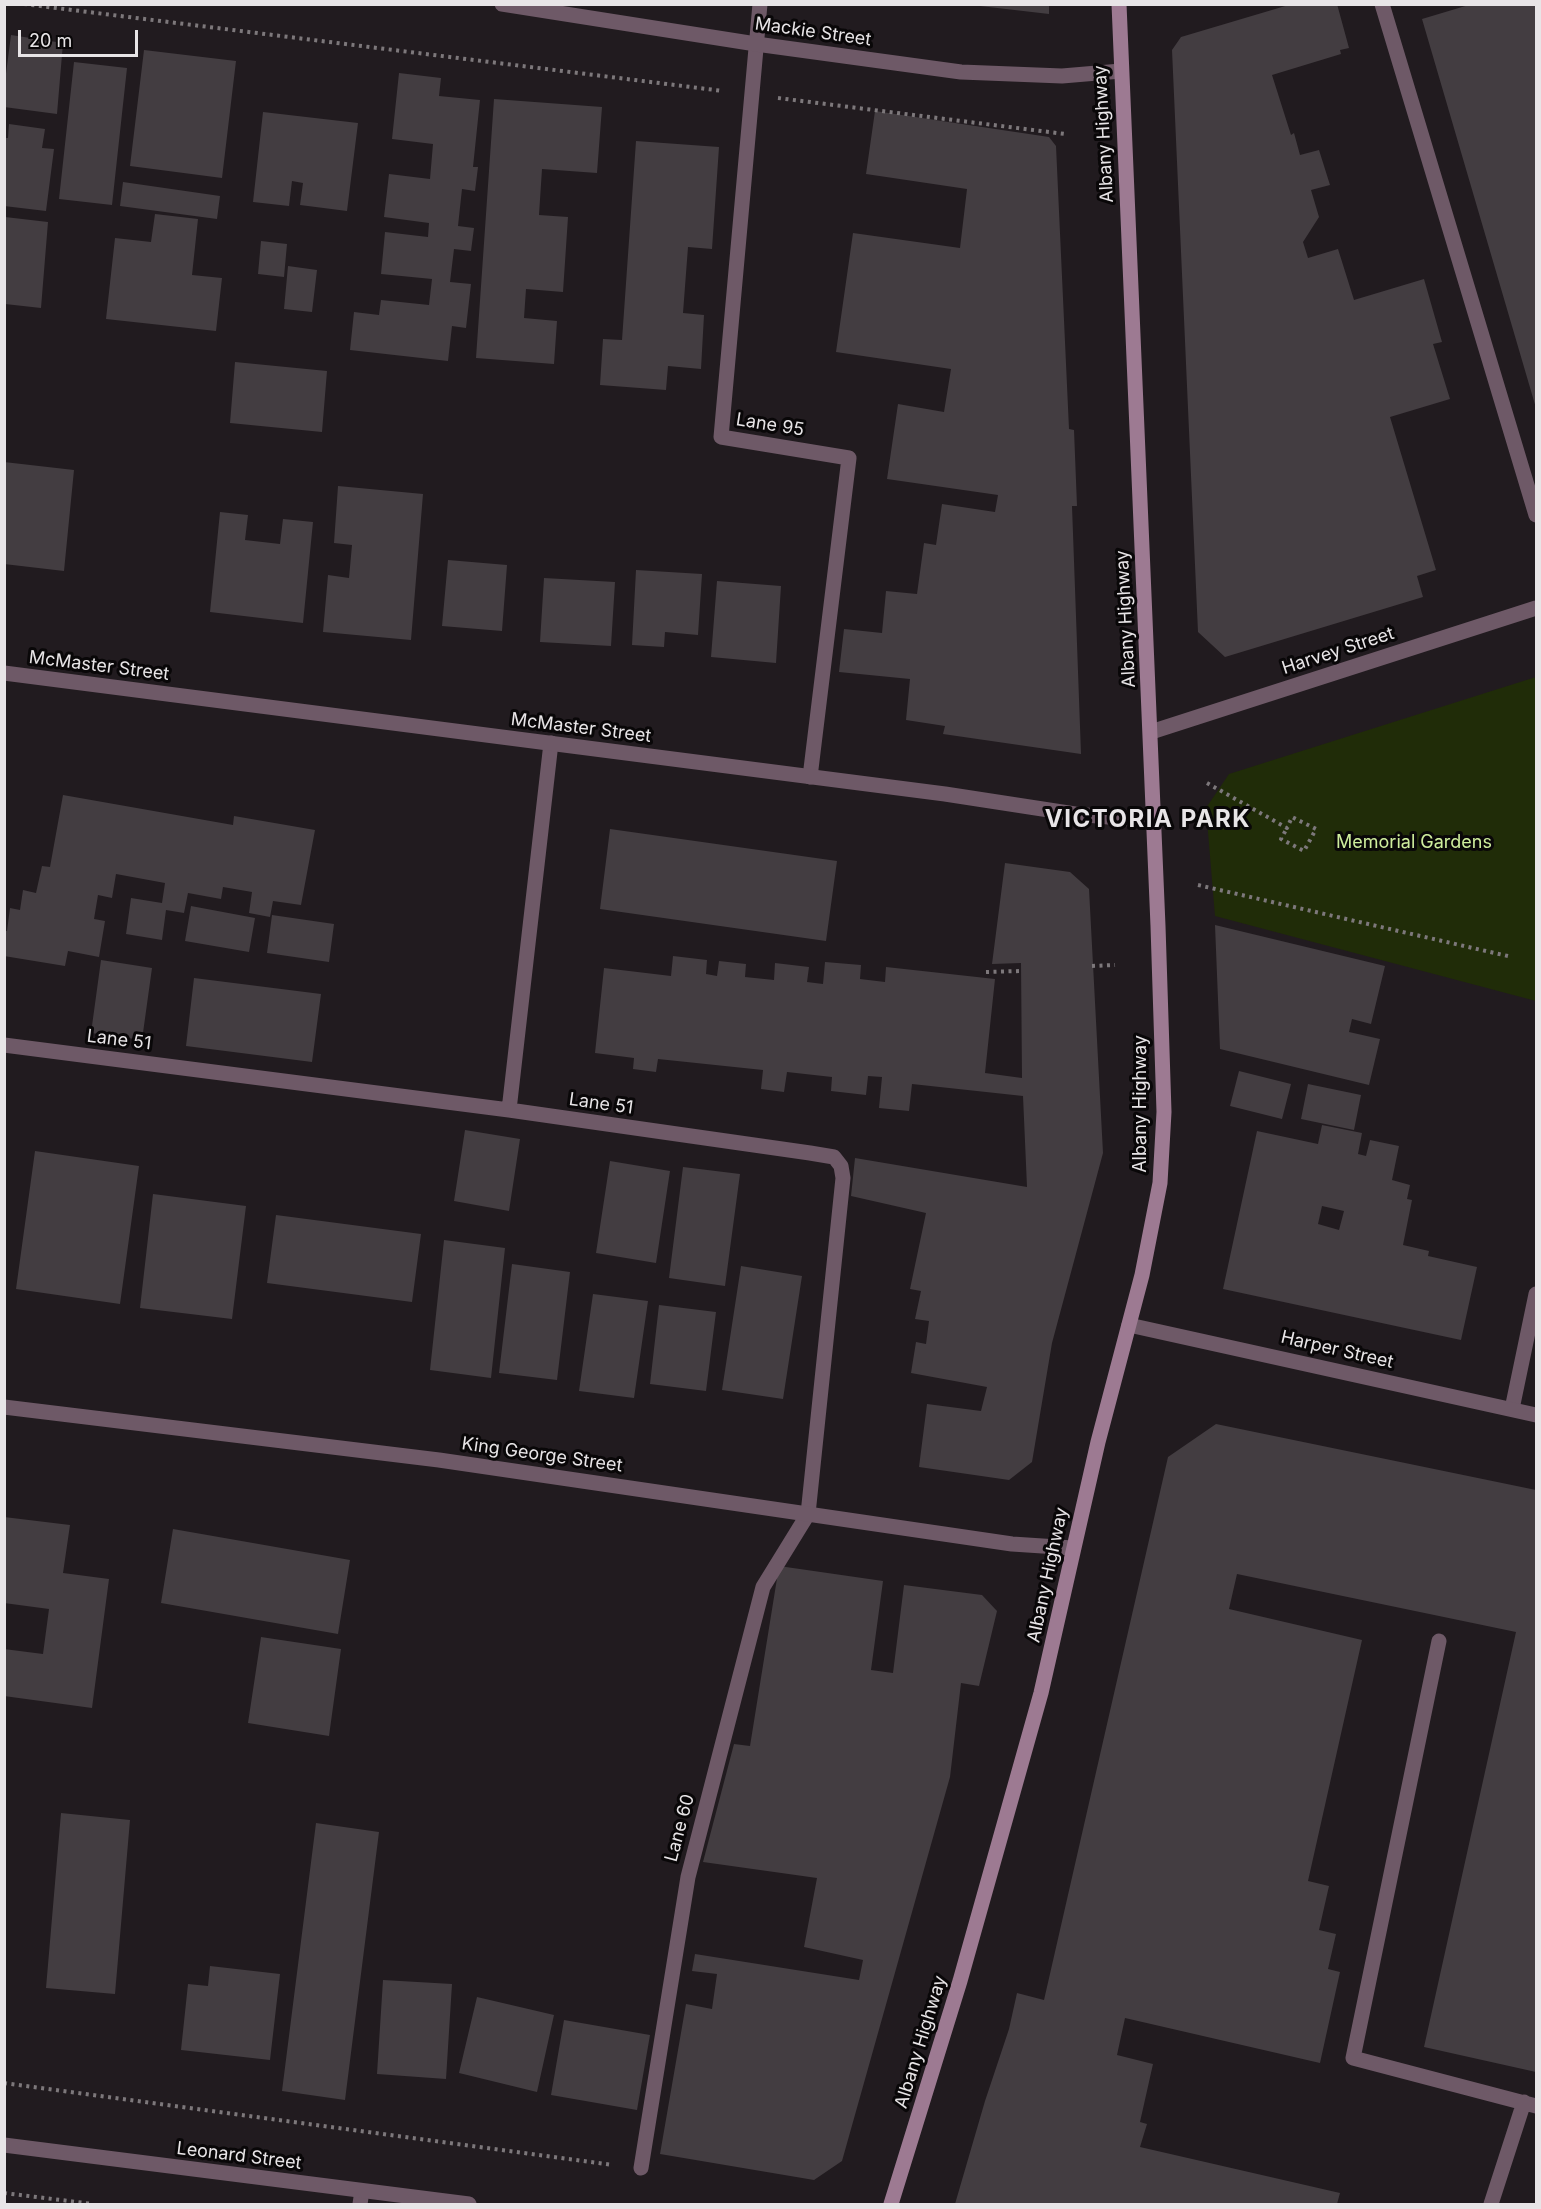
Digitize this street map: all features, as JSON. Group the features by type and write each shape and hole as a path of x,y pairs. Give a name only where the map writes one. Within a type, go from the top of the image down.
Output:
{"main road":[{"name":"Albany Highway","path":"891,2205 960,1981 1038,1704 1073,1548 1142,1275 1160,1183 1164,1112 1151,732 1119,4"}],"street":[{"name":"Mackie Street","path":"502,4 756,44 961,72 1062,76 1121,71"},
{"name":"Lane 95","path":"760,4 721,436 849,458 810,777"},
{"path":"1382,4 1536,515"},
{"name":"Harvey Street","path":"1151,732 1536,608"},
{"name":"McMaster Street","path":"4,674 810,777 1075,814 1153,821"},
{"path":"509,1110 551,744"},
{"name":"Lane 51","path":"4,1045 509,1110 834,1157 841,1166 843,1178 808,1514"},
{"path":"1512,1409 1536,1294"},
{"name":"Harper Street","path":"1129,1325 1536,1415"},
{"name":"King George Street","path":"4,1407 439,1460 1012,1544 1073,1548"},
{"name":"Lane 60","path":"641,2168 688,1877 763,1587 808,1514"},
{"path":"1439,1641 1353,2058 1530,2104 1491,2205"},
{"name":"Leonard Street","path":"4,2145 361,2198 469,2205"}],"path":[{"path":"24,4 1065,134"},
{"path":"1207,783 1287,828"},
{"path":"1292,817 1316,829 1305,851 1281,839 1287,828 1292,817"},
{"path":"1198,885 1512,957"},
{"path":"1092,966 1115,965"},
{"path":"986,972 1021,970"},
{"path":"4,2083 641,2168"},
{"path":"4,2193 93,2205"}],"green space":[{"name":"Memorial Gardens","path":"1536,677 1536,1001 1215,916 1206,808 1229,774"}],"building":[{"path":"981,4 1049,4 1049,14 980,6"},
{"path":"1292,4 1337,4 1349,48 1340,50 1341,54 1272,75 1291,135 1294,133 1300,155 1319,150 1330,185 1311,190 1319,217 1303,242 1308,258 1338,249 1354,300 1424,279 1442,342 1433,344 1450,399 1390,417 1436,570 1417,576 1423,597 1225,657 1198,632 1172,50 1181,37"},
{"path":"1472,4 1536,4 1536,408 1422,19"},
{"path":"11,35 63,43 57,114 4,107"},
{"path":"144,50 236,61 222,178 130,166"},
{"path":"74,62 127,68 112,205 59,199"},
{"path":"399,73 441,78 439,96 480,100 473,167 478,167 475,191 462,189 458,226 474,228 471,251 454,249 450,282 471,284 466,328 452,326 448,361 350,350 354,312 379,315 381,300 429,305 432,279 381,274 385,232 428,237 429,223 384,217 389,174 430,179 433,144 392,139"},
{"path":"494,99 602,107 597,173 542,169 539,215 568,217 563,292 526,289 524,318 557,321 554,364 476,358"},
{"path":"875,111 1049,137 1056,146 1069,429 1074,430 1077,506 1072,506 1081,754 943,734 945,726 906,720 910,679 839,672 844,629 882,633 886,591 917,594 924,543 936,545 942,504 995,512 998,495 887,479 898,404 944,412 951,369 836,352 853,233 960,248 967,189 866,174"},
{"path":"263,112 358,123 347,211 300,205 303,183 292,181 289,206 253,202"},
{"path":"9,124 45,129 42,148 54,149 46,211 4,206 4,138 8,138"},
{"path":"636,141 719,147 712,249 688,247 683,313 704,315 701,369 668,366 666,390 600,385 603,339 622,340"},
{"path":"123,182 220,196 217,219 120,206"},
{"path":"155,214 198,219 192,275 222,278 216,331 106,319 115,238 151,242"},
{"path":"5,217 48,222 41,308 5,304"},
{"path":"261,241 287,244 284,277 258,274"},
{"path":"288,266 317,270 312,312 284,309"},
{"path":"235,362 327,371 322,432 230,423"},
{"path":"4,462 74,470 64,571 4,564"},
{"path":"338,486 423,494 411,640 323,632 328,575 349,578 352,545 334,543"},
{"path":"220,512 248,515 245,540 280,544 283,519 313,522 303,623 210,612"},
{"path":"448,560 507,565 502,631 442,626"},
{"path":"636,570 702,574 698,635 665,632 664,647 632,645"},
{"path":"544,578 615,582 611,646 540,642"},
{"path":"717,581 781,586 776,663 711,657"},
{"path":"63,795 233,825 234,816 315,830 301,905 273,901 270,917 249,913 252,892 223,887 221,899 188,893 184,913 166,910 162,940 126,934 131,898 162,903 165,883 116,874 112,898 98,895 94,919 105,921 99,957 68,951 65,966 4,956 4,931 7,931 10,908 20,910 23,890 36,893 42,866 50,867"},
{"path":"610,829 837,861 826,941 600,909"},
{"path":"1005,863 1070,872 1089,889 1103,1153 1052,1343 1032,1462 1009,1480 919,1467 927,1404 981,1411 987,1387 911,1373 916,1342 926,1344 929,1321 915,1319 921,1291 910,1289 926,1213 851,1196 855,1158 1027,1187 1023,1096 912,1084 909,1111 879,1108 882,1077 868,1076 866,1095 831,1091 832,1077 787,1072 784,1092 761,1089 763,1070 658,1059 656,1072 633,1069 634,1058 595,1053 604,968 671,976 673,956 707,960 706,974 717,976 719,961 746,964 745,977 774,980 775,963 809,967 807,982 823,984 825,962 861,965 860,979 885,982 886,967 995,979 985,1073 1022,1078 1021,963 992,964"},
{"path":"191,906 255,918 249,952 185,941"},
{"path":"272,915 334,924 329,962 267,953"},
{"path":"1215,925 1385,966 1371,1024 1352,1019 1349,1032 1380,1039 1369,1085 1220,1049"},
{"path":"101,960 152,968 142,1040 91,1033"},
{"path":"194,978 321,994 312,1062 186,1046"},
{"path":"1239,1071 1291,1084 1282,1119 1230,1106"},
{"path":"1308,1084 1361,1095 1354,1130 1301,1119"},
{"path":"1322,1125 1362,1133 1358,1154 1366,1156 1370,1140 1399,1146 1392,1180 1410,1185 1407,1199 1412,1200 1403,1245 1429,1251 1428,1256 1477,1267 1461,1340 1223,1289 1257,1131 1318,1144","holes":["1322,1206 1344,1211 1339,1230 1318,1224"]},
{"path":"465,1130 520,1139 509,1211 454,1201"},
{"path":"35,1151 139,1166 120,1304 16,1289"},
{"path":"610,1161 670,1171 656,1263 596,1253"},
{"path":"683,1167 740,1174 725,1286 669,1278"},
{"path":"153,1194 246,1206 232,1319 140,1308"},
{"path":"276,1215 421,1234 412,1302 267,1283"},
{"path":"444,1240 505,1248 491,1378 430,1370"},
{"path":"512,1264 570,1272 557,1380 499,1373"},
{"path":"741,1266 802,1276 783,1399 722,1390"},
{"path":"593,1294 648,1301 634,1398 579,1391"},
{"path":"659,1305 716,1312 706,1391 650,1384"},
{"path":"1216,1424 1536,1490 1536,2072 1424,2047 1516,1632 1237,1574 1229,1609 1362,1640 1308,1881 1329,1886 1319,1930 1336,1934 1328,1969 1340,1972 1320,2063 1125,2018 1117,2055 1153,2064 1140,2122 1147,2124 1140,2147 1340,2193 1337,2204 955,2204 1009,2029 1017,1993 1044,2000 1168,1457"},
{"path":"4,1517 70,1525 63,1573 109,1579 92,1708 4,1696 4,1649 43,1654 49,1609 4,1603"},
{"path":"173,1529 350,1560 338,1634 161,1603"},
{"path":"779,1566 883,1581 871,1670 893,1673 904,1585 982,1595 997,1611 979,1686 961,1683 950,1777 842,2161 814,2180 660,2154 686,2004 712,2009 717,1974 692,1971 695,1954 859,1980 863,1960 804,1947 817,1878 703,1862 734,1744 750,1746"},
{"path":"261,1637 341,1649 329,1736 248,1723"},
{"path":"61,1813 130,1820 115,1994 46,1988"},
{"path":"316,1823 379,1832 345,2100 282,2091"},
{"path":"210,1966 280,1974 270,2060 181,2050 188,1984 208,1986"},
{"path":"383,1980 452,1984 446,2079 377,2074"},
{"path":"477,1997 554,2015 537,2092 459,2073"},
{"path":"564,2020 650,2035 637,2110 551,2095"}],"district":[{"name":"VICTORIA PARK","path":"1148,820"}]}
